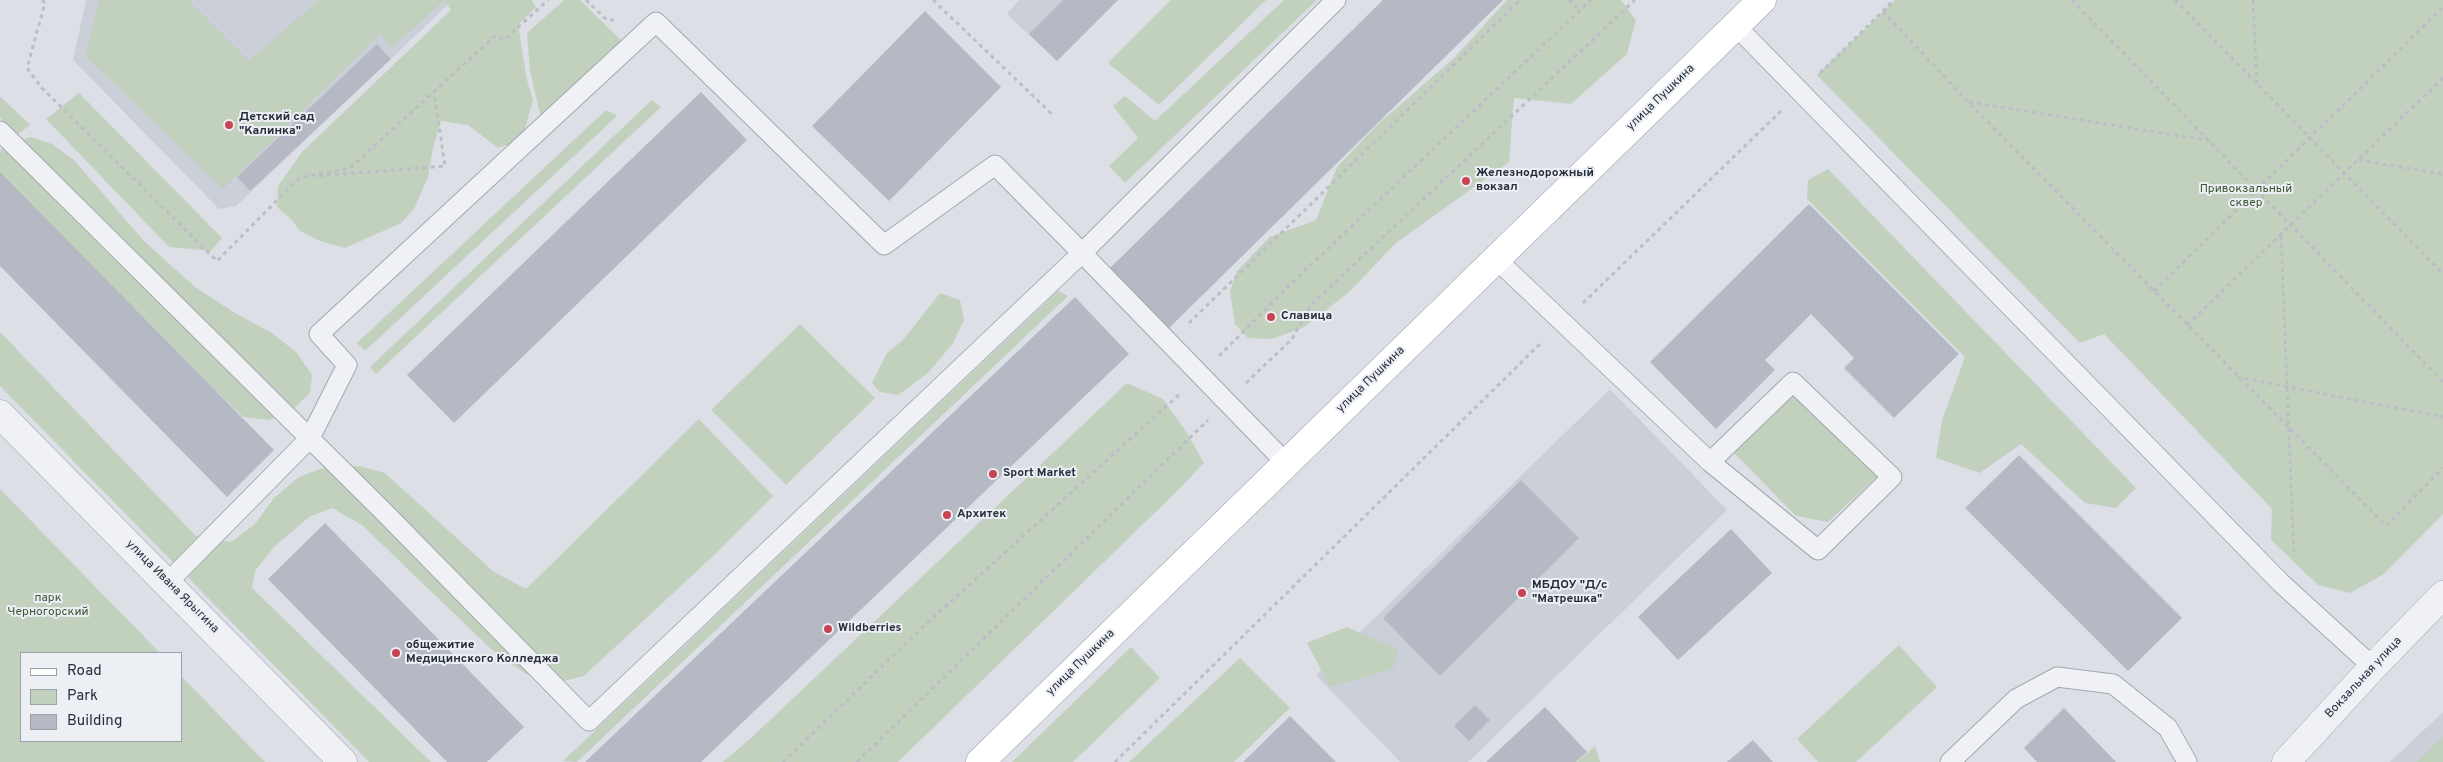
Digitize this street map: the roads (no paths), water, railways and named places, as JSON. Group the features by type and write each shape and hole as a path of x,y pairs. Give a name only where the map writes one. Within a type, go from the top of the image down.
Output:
{"main road":[{"name":"улица Пушкина","path":"980,762 1762,0"}],"street":[{"name":"улица Ивана Ярыгина","path":"0,414 343,762"},
{"name":"Вокзальная улица","path":"2286,762 2373,666 2443,595"}],"lane":[{"path":"0,131 310,438 589,721 1082,253 1336,0"},
{"path":"167,583 310,438 347,364 319,334 656,22 884,245 995,165 1286,463"},
{"path":"1736,26 2281,582 2373,666"},
{"path":"1496,259 1710,462 1818,550 1892,477 1793,382 1710,462"},
{"path":"1950,762 2016,699 2057,676 2112,684 2168,728 2187,762"}],"place":[{"name":"Детский сад \"Калинка\"","path":"229,125"},
{"name":"Железнодорожный вокзал","path":"1466,181"},
{"name":"Славица","path":"1271,317"},
{"name":"Sport Market","path":"993,474"},
{"name":"Архитек","path":"947,515"},
{"name":"МБДОУ \"Д/с \"Матрешка\"","path":"1522,593"},
{"name":"Wildberries","path":"828,629"},
{"name":"общежитие Медицинского Колледжа","path":"396,653"}],"park label":[{"name":"Привокзальный сквер","path":"2246,197"},
{"name":"парк Черногорский","path":"48,606"}]}
